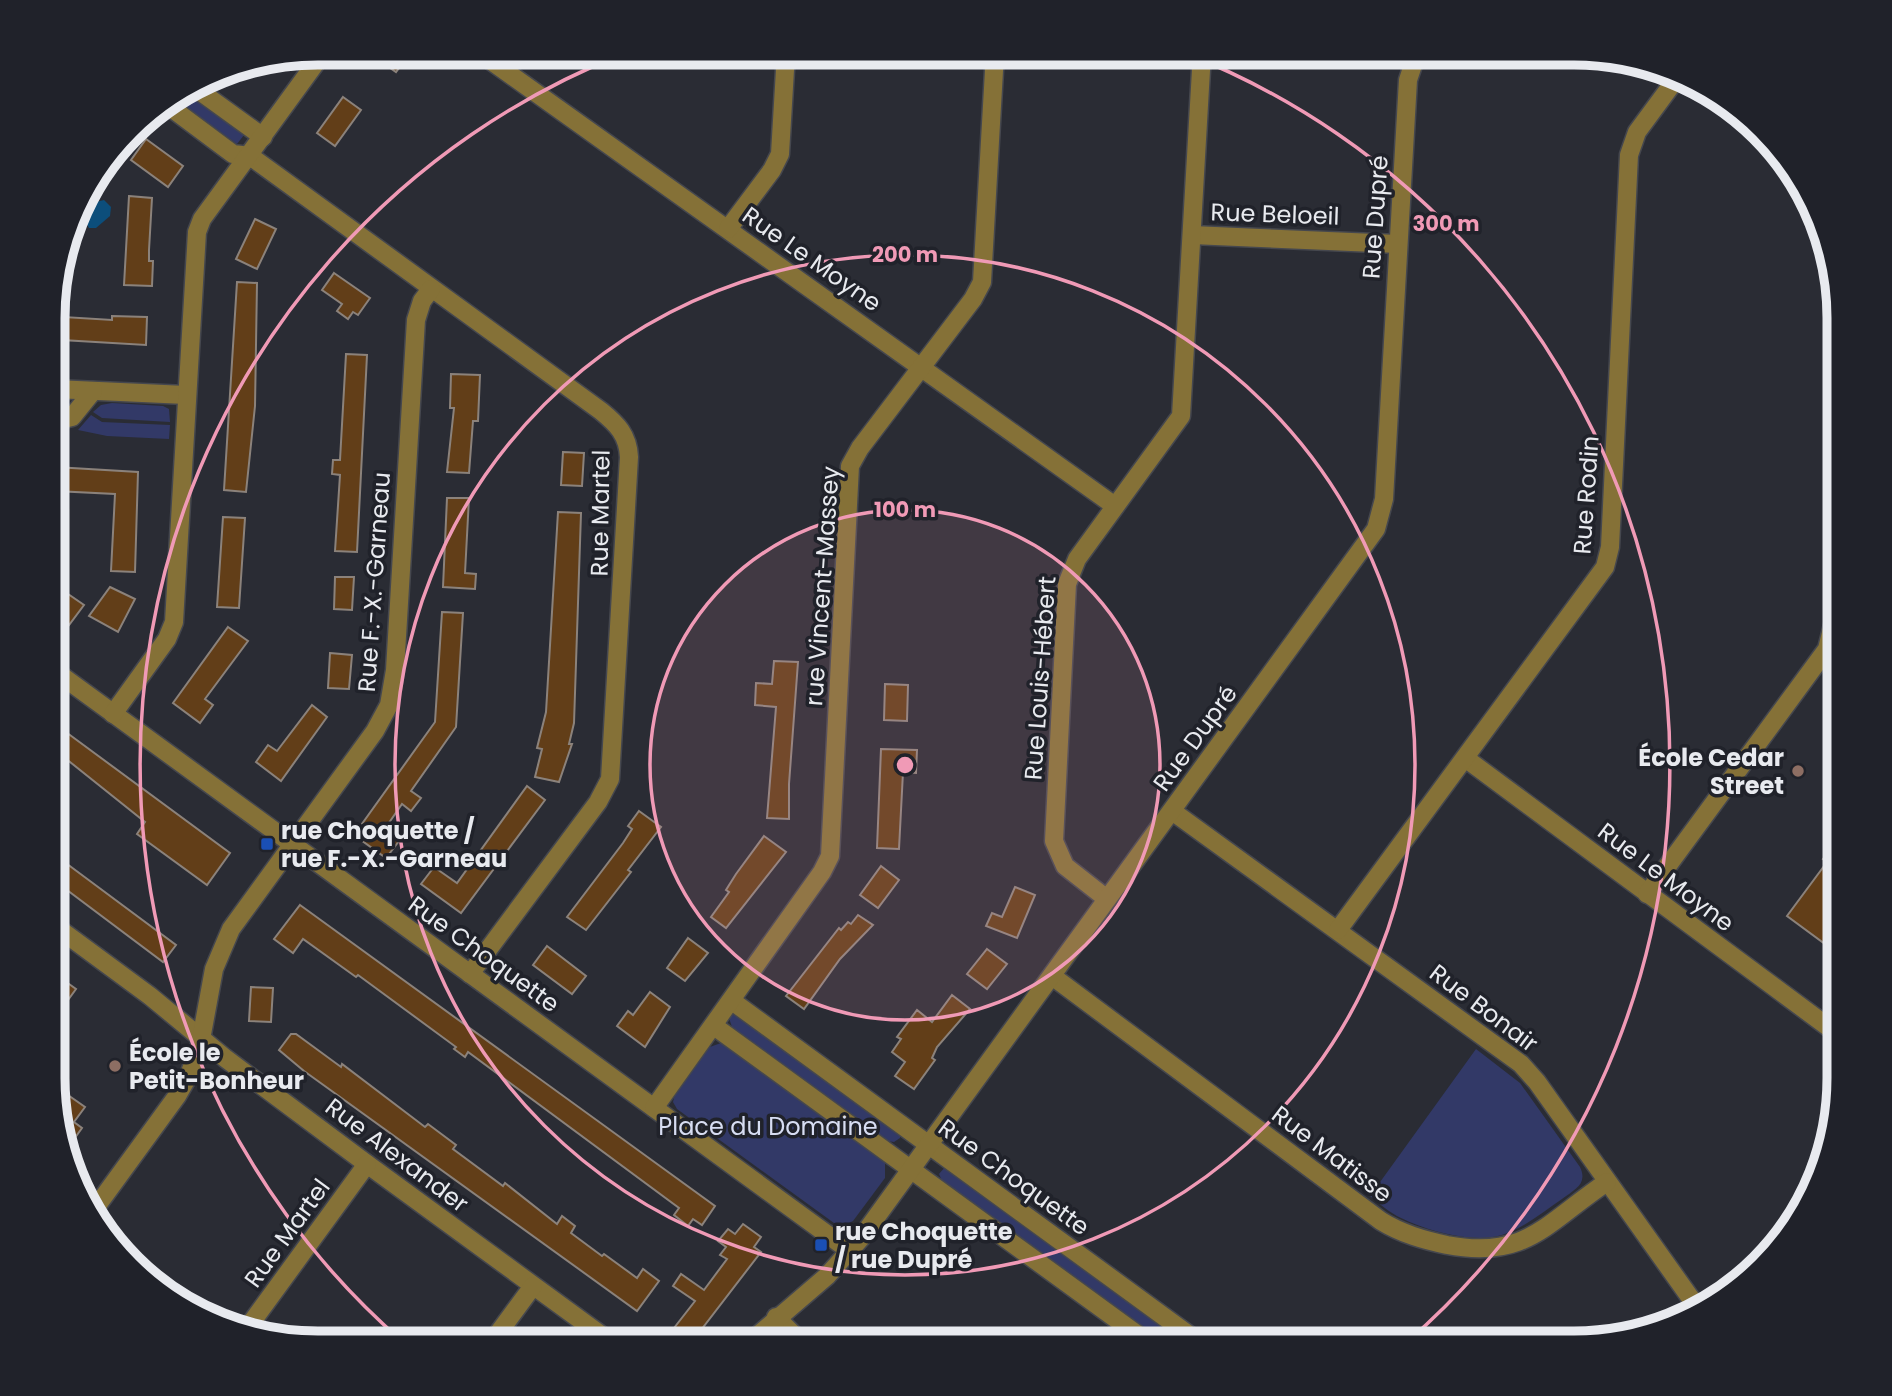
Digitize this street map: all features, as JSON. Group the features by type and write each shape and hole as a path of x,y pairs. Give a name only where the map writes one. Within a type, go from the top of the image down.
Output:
{"street":[{"path":"113,714 174,625 197,232 202,219 314,65"},
{"name":"Rue Le Moyne","path":"498,65 1115,506"},
{"path":"728,229 772,170 780,154 785,65"},
{"name":"rue Vincent-Massey","path":"654,1108 732,1001 822,872 830,856 850,466 973,299 982,282 994,65"},
{"name":"Rue Louis-Hébert","path":"1107,900 1061,862 1056,852 1054,835 1067,584 1074,565 1181,416 1201,65"},
{"name":"Rue Dupré","path":"761,1331 816,1287 850,1251 1172,811 1379,522 1384,499 1409,76 1413,65"},
{"name":"Rue Rodin","path":"1338,930 1599,579 1608,560 1629,155 1637,132 1672,84"},
{"path":"202,93 263,137"},
{"name":"Rue Martel","path":"174,110 233,154 250,156 615,422 626,438 629,450 610,779 598,802 470,974"},
{"name":"Rue Beloeil","path":"1192,235 1398,244"},
{"name":"Rue F.-X.-Garneau","path":"98,1204 182,1089 192,1069 214,970 226,939 375,731 392,695 416,320 422,301 431,289"},
{"path":"65,390 186,395"},
{"path":"65,419 72,417 93,391"},
{"path":"1647,894 1827,649"},
{"name":"Rue Choquette","path":"65,678 850,1251"},
{"name":"Rue Le Moyne","path":"1465,758 1827,1026"},
{"name":"Rue Bonair","path":"1172,811 1521,1064 1532,1075 1693,1301"},
{"name":"Rue Alexander","path":"65,933 367,1164 595,1331"},
{"name":"Rue Matisse","path":"1052,976 1381,1221 1405,1234 1466,1248 1506,1248 1531,1236 1607,1182"},
{"name":"Rue Choquette","path":"732,1001 1184,1331"},
{"path":"714,1026 1133,1331"},
{"name":"Rue Martel","path":"251,1323 367,1164"},
{"path":"501,1331 533,1286"},
{"path":"776,1317 790,1331"}],"green space":[{"path":"193,98 244,135 237,144 182,104"},
{"path":"112,403 163,406 169,409 170,422 102,418 93,412 101,405"},
{"path":"91,415 102,422 170,425 169,439 107,436 78,430"},
{"path":"734,1013 900,1132 900,1138 894,1142 887,1141 732,1027 729,1018"},
{"name":"Place du Domaine","path":"721,1043 885,1161 885,1178 853,1221 845,1225 834,1223 677,1109 673,1102 675,1094 707,1048"},
{"path":"1476,1049 1520,1083 1582,1173 1581,1182 1576,1189 1526,1224 1502,1235 1478,1238 1451,1235 1412,1223 1393,1214 1370,1196"},
{"path":"945,1167 1175,1331 1148,1331 942,1181 939,1174"}],"shaded area":[{"path":"104,200 111,207 110,216 96,228 89,228 86,223 96,202"}],"building":[{"path":"386,65 401,65 396,72"},
{"path":"343,97 361,110 335,146 317,133"},
{"path":"146,139 183,166 168,187 131,160"},
{"path":"129,196 152,198 149,261 153,261 152,286 124,285"},
{"path":"255,219 276,229 257,269 236,259"},
{"path":"334,273 370,298 358,315 353,312 348,319 337,311 342,304 322,290"},
{"path":"237,282 257,283 255,406 246,492 224,490"},
{"path":"112,316 147,317 146,345 65,340 65,317 112,320"},
{"path":"346,354 367,355 357,552 335,551 340,475 332,474 333,460 340,460"},
{"path":"451,374 480,375 478,421 473,421 469,473 447,472 454,408 450,408"},
{"path":"563,452 584,453 582,486 561,485"},
{"path":"65,468 138,472 135,572 111,571 115,494 65,492"},
{"path":"447,498 469,498 465,573 476,574 475,589 443,587"},
{"path":"558,512 581,513 574,723 569,744 572,744 559,782 535,777 542,749 537,748 546,712"},
{"path":"223,517 245,518 239,608 217,607"},
{"path":"335,577 354,577 352,610 334,609"},
{"path":"110,587 135,599 118,632 89,616"},
{"path":"65,592 84,605 69,625 65,622"},
{"path":"442,612 463,613 456,727 411,791 421,798 411,811 402,804 384,830 399,841 386,858 354,835 435,722"},
{"path":"228,627 248,641 205,699 213,705 200,723 173,703"},
{"path":"330,653 352,655 349,689 328,688"},
{"path":"774,661 798,662 789,819 767,818 776,707 755,705 756,683 772,684"},
{"path":"885,684 908,685 907,721 884,720"},
{"path":"312,705 327,717 281,781 256,762 268,745 277,751"},
{"path":"65,731 230,853 207,885 137,834 145,822 65,758"},
{"path":"881,749 917,750 916,773 903,772 899,849 877,848"},
{"path":"527,786 545,800 461,913 421,884 434,867 457,883"},
{"path":"639,811 661,827 628,870 631,872 586,930 567,917 623,843 632,829 628,826"},
{"path":"764,836 786,852 726,928 711,917 729,892 726,890 736,874"},
{"path":"65,862 176,945 163,962 65,888"},
{"path":"1827,862 1825,944 1787,916"},
{"path":"881,866 899,880 878,908 860,895"},
{"path":"1015,887 1035,895 1017,938 986,926 992,913 1002,917"},
{"path":"300,905 715,1206 702,1225 693,1219 688,1226 674,1215 679,1208 468,1052 465,1057 454,1049 456,1047 358,975 356,977 303,939 293,953 274,939"},
{"path":"858,915 873,925 840,959 804,1009 786,996 839,928 841,930 848,922 851,924"},
{"path":"688,938 708,953 685,981 667,968"},
{"path":"547,946 586,976 572,994 533,965"},
{"path":"987,949 1007,964 987,989 967,974"},
{"path":"65,981 76,989 65,1004"},
{"path":"251,987 273,988 271,1022 249,1021"},
{"path":"650,992 670,1007 645,1047 617,1026 628,1011 633,1015"},
{"path":"952,995 970,1009 937,1047 932,1058 935,1060 914,1089 895,1076 905,1062 892,1052 901,1039 897,1037 917,1010 932,1022"},
{"path":"291,1034 296,1034 341,1067 342,1064 425,1127 428,1124 456,1145 453,1149 503,1186 505,1183 557,1224 562,1216 575,1226 571,1233 602,1256 604,1254 637,1278 643,1269 659,1281 637,1311 304,1071 279,1050"},
{"path":"65,1093 85,1107 74,1122 82,1128 74,1139"},
{"path":"743,1224 761,1237 754,1247 761,1252 700,1331 672,1331 695,1301 673,1286 681,1274 704,1290 727,1259 720,1255 726,1247 718,1241 728,1229 735,1234"}],"place":[{"name":"École Cedar Street","path":"1798,771"},
{"name":"rue Choquette / rue F.-X.-Garneau","path":"267,844"},
{"name":"École le Petit-Bonheur","path":"115,1066"},
{"name":"rue Choquette / rue Dupré","path":"821,1245"}]}
